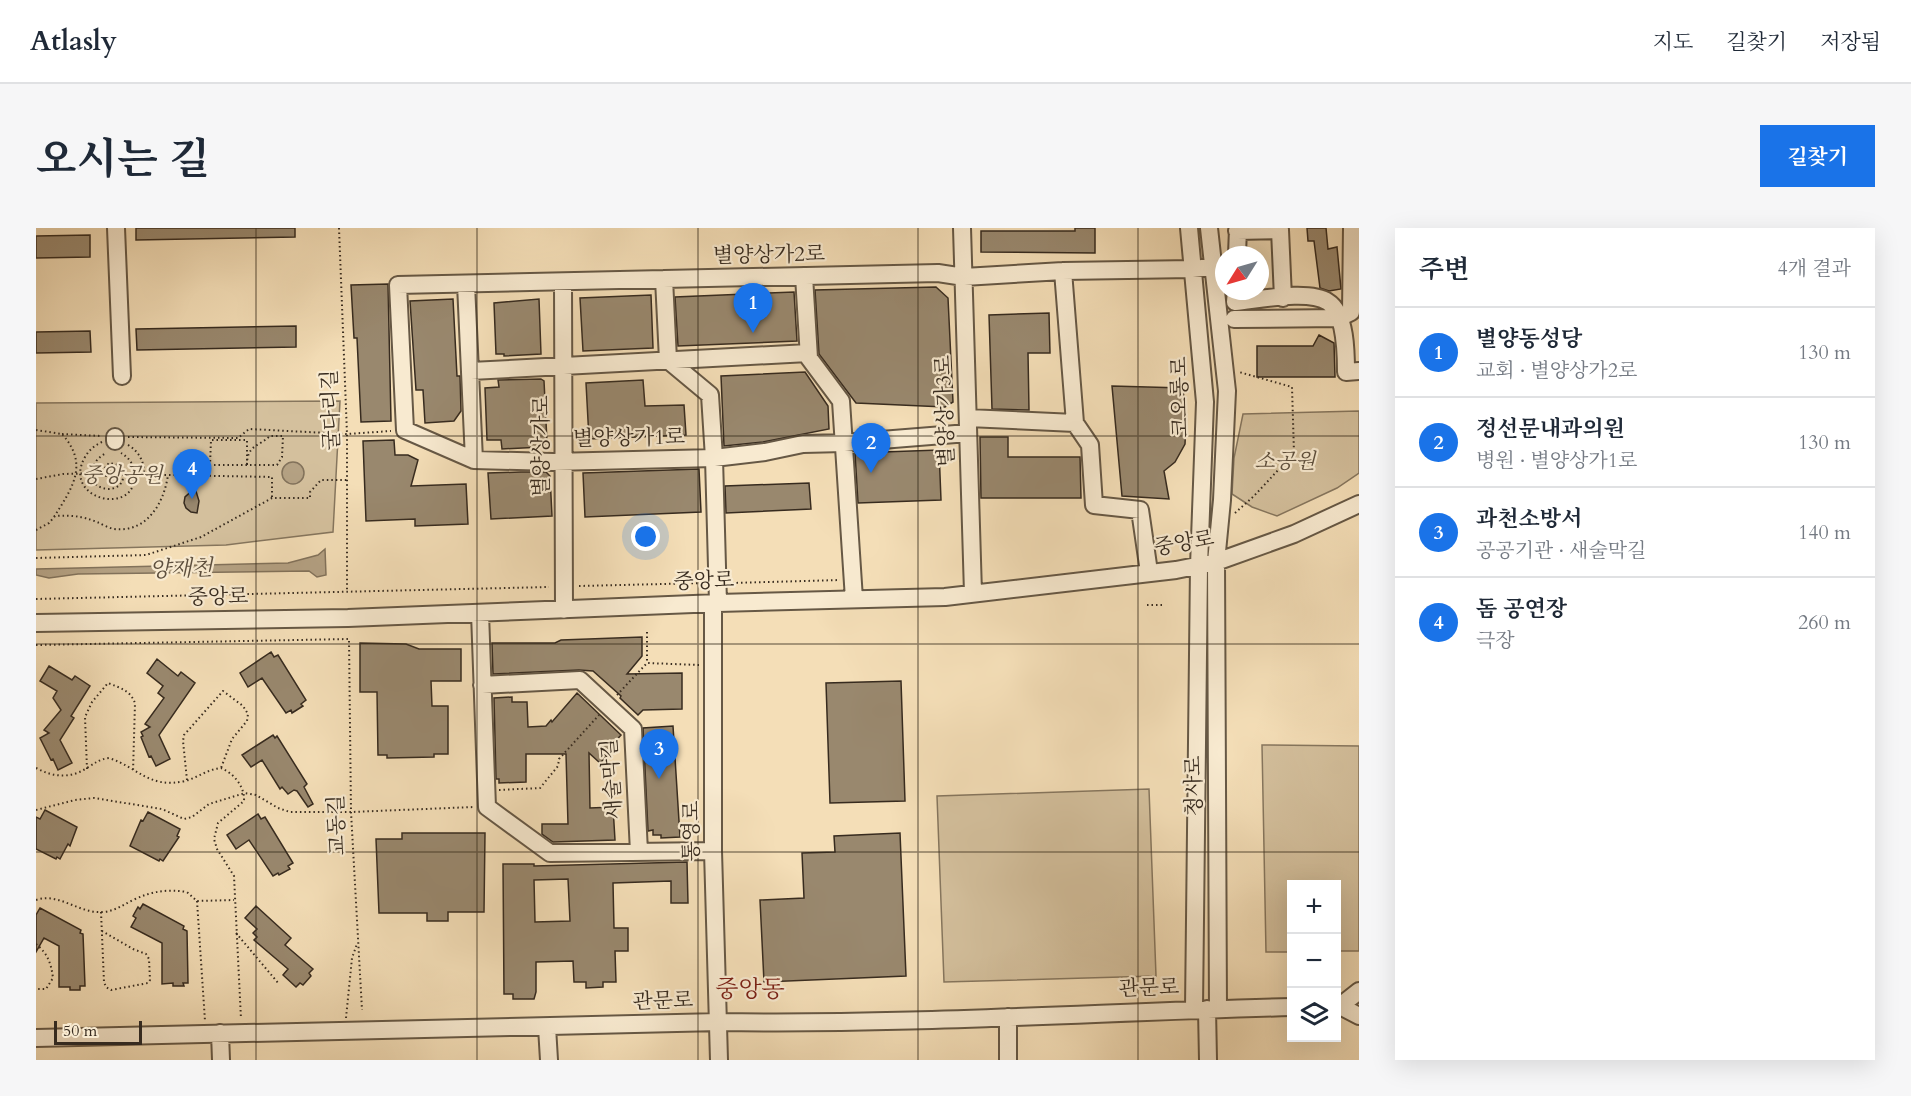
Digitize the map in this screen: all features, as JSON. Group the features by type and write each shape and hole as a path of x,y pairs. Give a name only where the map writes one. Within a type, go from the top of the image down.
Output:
{"street":[{"path":"116,228 122,376"},
{"name":"별양상가3로","path":"962,228 973,593"},
{"name":"코오롱로","path":"1189,228 1205,402 1199,566"},
{"name":"청사로","path":"1206,1009 1216,562 1222,500 1227,392 1209,228"},
{"path":"1352,228 1346,372 1359,371"},
{"path":"1237,246 1237,230 1280,230 1283,298"},
{"name":"별양상가2로","path":"405,430 398,285 938,273 964,277 1063,271 1213,267"},
{"path":"1063,271 1076,423 1090,445 1094,505 1140,510 1149,572"},
{"path":"804,276 809,358 840,400 854,599"},
{"path":"664,279 668,360"},
{"name":"별양상가로","path":"563,282 564,610"},
{"path":"466,284 474,460"},
{"path":"1269,299 1313,296 1350,314"},
{"path":"1235,300 1235,302 1259,300"},
{"path":"1234,319 1350,314"},
{"path":"471,371 808,353"},
{"name":"통영로","path":"668,360 710,395 718,583 713,851 719,1060"},
{"name":"별양상가1로","path":"405,430 474,460 564,462 714,458 765,452 803,444 844,443 968,426 1076,423"},
{"name":"중앙로","path":"36,623 337,618 716,603 945,597 1199,566 1294,534 1359,504"},
{"name":"청사로","path":"1199,566 1206,1009"},
{"path":"480,613 487,807 550,853 713,851"},
{"name":"새술막길","path":"482,685 580,680 633,729 639,852"},
{"path":"1341,1004 1359,991"},
{"path":"1341,1006 1359,1006"},
{"name":"관문로","path":"36,1038 718,1022 820,1024 1287,1007"},
{"path":"1341,1007 1359,1016"},
{"path":"1206,1009 1208,1060"},
{"path":"1008,1017 1008,1060"},
{"path":"547,1027 549,1060"},
{"path":"220,1033 220,1060"}],"path":[{"name":"굴다리길","path":"339,228 347,434 347,592"},
{"path":"1234,371 1292,387 1294,453 1235,513"},
{"path":"36,430 116,446 238,438 249,429 347,434 405,430"},
{"path":"36,530 49,523 54,517 66,499 76,474 77,462 73,447 62,434"},
{"path":"247,458 252,448 261,445 270,436 283,436 282,457 277,465 247,465 210,465 211,440 247,440 247,458 247,465"},
{"path":"116,446 130,462 134,482 127,493 113,500 98,498 90,493 84,486 81,466 97,444 133,447 144,464 144,475"},
{"path":"116,446 99,457 92,468 93,482 105,490 113,489 119,486 124,474"},
{"path":"105,474 106,464 114,463 119,465 124,474"},
{"path":"105,474 112,467 115,470 114,474"},
{"path":"36,478 76,474 105,474 108,477 114,474 272,477 272,498"},
{"path":"54,517 75,515 113,529 129,529 147,521 166,491 168,476"},
{"path":"36,558 146,555 201,537 272,498 310,498 310,492 321,480 348,480"},
{"path":"36,599 853,579"},
{"path":"1147,605 1162,605"},
{"path":"486,790 540,788 558,766 559,759 647,663 649,649 647,632"},
{"name":"교동길","path":"36,645 349,639 351,812 362,1010"},
{"path":"647,663 699,665"},
{"path":"87,769 85,717 92,702 108,683 127,691 135,703 133,772"},
{"path":"187,781 184,735 223,691 243,706 248,714 248,721 232,739 221,768"},
{"path":"36,768 59,776 70,776 87,769 97,761 109,758 133,772 167,784 187,781 221,768 239,783 245,793 242,804 222,818 215,830 217,849 234,876 241,1021"},
{"path":"36,810 83,798 94,798 162,809 184,819 192,818 209,804 245,793 256,795 290,812 487,807"},
{"path":"36,900 52,897 80,908 102,912 119,908 135,899 160,890 187,892 197,901 234,900"},
{"path":"197,901 205,1021"},
{"path":"102,912 102,931 104,982 106,987 111,990 148,983 150,980 149,959 146,954 102,931"},
{"path":"236,933 279,984"},
{"path":"346,1019 352,958 358,941"},
{"path":"36,944 44,951 51,963 53,978 46,988 36,989"}],"green space":[{"name":"중앙공원","path":"340,401 333,532 226,545 36,550 36,403"},
{"name":"소공원","path":"1359,411 1359,473 1337,488 1277,516 1252,507 1232,494 1234,458 1243,414"},
{"path":"1262,745 1359,746 1359,951 1341,951 1341,880 1287,880 1287,952 1266,952"},
{"path":"1149,789 1156,976 944,982 937,796"}],"water":[{"path":"293,462 301,465 304,473 301,481 293,484 285,481 282,473 285,465"},
{"name":"양재천","path":"325,549 326,575 317,577 309,571 78,574 49,578 36,575 36,569 288,563 318,555"}],"building":[{"path":"136,228 295,228 295,237 136,240"},
{"path":"1075,228 1095,228 1095,253 981,252 981,231 1075,231"},
{"path":"1307,228 1326,228 1328,249 1337,247 1341,289 1329,291 1320,288 1314,241 1308,241"},
{"path":"90,235 90,257 36,258 36,236"},
{"path":"388,284 391,421 361,422 357,338 354,338 351,285"},
{"path":"936,287 948,298 953,402 945,407 856,403 819,354 815,290"},
{"path":"794,292 797,341 678,346 675,297"},
{"path":"651,295 653,348 583,351 580,298"},
{"path":"453,299 461,411 454,421 425,423 423,390 416,390 410,301"},
{"path":"539,299 541,354 504,356 504,354 496,354 494,303"},
{"path":"1049,313 1050,353 1028,353 1029,410 992,409 989,315"},
{"path":"296,326 296,347 137,350 136,329"},
{"path":"90,331 91,352 36,353 36,332"},
{"path":"1319,335 1334,343 1335,377 1257,377 1257,346 1313,346"},
{"path":"805,372 828,406 829,429 763,442 724,446 721,376"},
{"path":"541,379 544,381 547,442 542,447 502,449 501,440 487,440 485,388 499,387 498,380"},
{"path":"643,380 645,406 684,405 686,435 589,439 586,383"},
{"path":"1112,386 1183,388 1185,444 1175,462 1164,471 1169,499 1122,496"},
{"path":"980,437 1008,437 1008,457 1080,457 1081,498 981,498"},
{"path":"394,440 395,455 408,455 418,460 411,486 466,484 468,524 415,526 415,519 366,521 363,441"},
{"path":"939,450 941,500 858,503 855,453"},
{"path":"699,469 701,512 585,517 583,473"},
{"path":"546,472 550,476 552,516 491,519 488,473"},
{"path":"809,483 811,509 726,513 725,486"},
{"path":"195,488 199,501 197,513 191,512 184,503 185,497"},
{"path":"642,637 642,656 627,674 682,673 682,709 643,710 638,715 593,671 493,674 492,643 555,643 561,640"},
{"path":"360,643 406,644 419,649 461,649 461,681 431,681 432,706 448,706 448,754 434,754 434,757 387,758 387,755 378,755 377,692 360,692"},
{"path":"271,652 274,657 278,655 306,700 301,704 303,706 292,713 291,710 286,713 262,678 248,687 240,673"},
{"path":"157,659 178,676 181,672 195,683 159,735 170,759 156,766 151,756 149,757 141,732 150,727 145,724 164,698 158,693 163,686 147,673"},
{"path":"49,666 72,680 75,676 90,686 71,716 74,718 60,740 72,763 58,770 40,738 49,733 44,730 61,710 53,698 57,691 40,681"},
{"path":"901,681 905,801 830,803 826,683"},
{"path":"577,693 621,735 604,754 607,756 600,763 589,753 590,808 613,807 615,840 553,842 542,834 542,824 568,824 566,754 526,754 526,782 499,783 499,779 496,779 494,698 512,697 512,702 527,702 528,727 546,726"},
{"path":"673,726 680,837 661,838 661,835 653,835 653,830 648,831 643,728"},
{"path":"273,735 275,738 277,736 307,784 304,787 313,804 308,807 297,791 294,790 288,794 282,787 280,789 262,760 251,767 242,755"},
{"path":"45,810 77,827 70,846 68,844 60,859 36,849 36,817 40,819"},
{"path":"148,812 180,829 177,836 179,837 163,861 130,846 141,820 143,821"},
{"path":"258,814 261,819 265,817 293,863 288,866 290,869 279,875 278,873 273,876 249,840 236,849 227,835"},
{"path":"402,833 485,833 484,912 448,912 448,921 427,921 427,913 379,913 376,839 402,839"},
{"path":"900,833 906,976 764,982 760,900 804,898 802,853 835,852 834,836"},
{"path":"687,862 688,903 671,903 671,881 613,883 614,928 628,928 628,951 615,951 616,982 603,982 603,987 586,988 586,982 574,982 573,961 536,962 534,999 513,999 513,994 504,994 503,864 534,864 534,866","holes":["568,879 570,921 535,922 534,880"]},
{"path":"143,904 184,926 183,929 187,931 188,983 183,983 184,986 173,986 173,983 162,984 162,943 131,927 136,918 133,916 138,907 140,909"},
{"path":"256,906 291,938 285,945 313,969 309,973 311,976 303,985 300,983 296,987 283,975 288,969 254,940 257,937 253,933 257,929 245,918"},
{"path":"40,908 81,930 80,933 83,934 85,986 80,986 80,990 59,987 59,946 44,938 36,952 36,915"}],"place":[{"name":"별양동성당","path":"753,333"},
{"name":"정선문내과의원","path":"871,473"},
{"name":"돔 공연장","path":"192,499"},
{"name":"과천소방서","path":"659,779"}],"district":[{"name":"중앙동","path":"750,989"}]}
